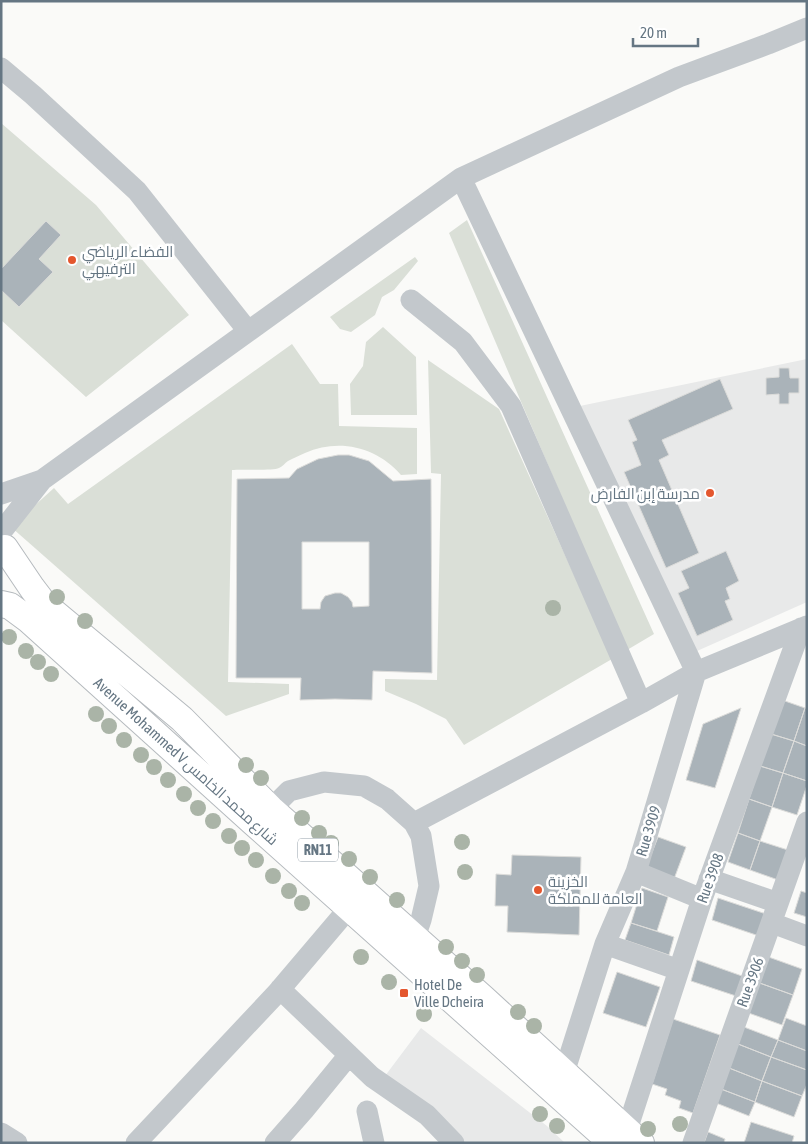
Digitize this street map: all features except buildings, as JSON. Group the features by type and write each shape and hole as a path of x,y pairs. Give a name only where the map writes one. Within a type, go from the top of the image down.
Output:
{"main road":[{"name":"Avenue Mohammed V شارع محمد الخامس","path":"2,544 45,605 182,719 271,809 564,1073 627,1138"},
{"name":"Avenue Mohammed V شارع محمد الخامس","path":"1,604 10,606 30,620 349,908 627,1138"}],"street":[{"path":"1,494 42,480 461,178 679,77 807,28"},
{"path":"1,68 137,191 248,331"},
{"path":"461,178 696,672"},
{"path":"411,300 463,342 511,406 641,703"},
{"path":"2,544 42,480"},
{"path":"414,823 696,672 804,627"},
{"name":"Rue 3908","path":"627,1138 702,898 804,627"},
{"name":"Rue 3909","path":"564,1073 605,944 636,872 696,672"},
{"path":"271,809 288,791 324,782 364,786 387,800 414,823 421,836 429,886 415,937"},
{"name":"Rue 3906","path":"693,1143 807,822"},
{"path":"636,872 702,898"},
{"path":"709,879 775,913 807,936"},
{"path":"136,1143 280,989 349,908"},
{"path":"605,944 679,970"},
{"path":"280,989 372,1077 426,1115 454,1143"},
{"path":"275,1143 349,1054"},
{"path":"367,1111 374,1143"},
{"path":"1,1133 17,1143"}],"shaded area":[{"name":"الفضاء الرياضي الترفيهي","path":"1,123 96,205 189,315 86,397 1,320"},
{"path":"467,220 654,634 627,650 449,233"},
{"path":"415,257 418,261 394,290 382,297 375,315 351,332 340,329 330,317"},
{"path":"383,327 416,357 417,415 351,415 350,384 363,366 366,342"},
{"path":"292,344 320,384 338,384 339,426 417,428 417,474 401,475 381,458 357,448 344,446 318,448 288,461 276,469 232,470 228,682 289,684 289,694 226,716 11,527 54,488 68,504"},
{"name":"مدرسة إبن الفارض","path":"807,359 807,602 688,655 575,407"},
{"path":"428,360 499,409 612,659 464,745 446,719 385,691 385,679 437,680 441,474 431,473"},
{"path":"421,1028 547,1126 565,1143 445,1143 382,1080"}],"place":[{"name":"الفضاء الرياضي الترفيهي","path":"72,260"},
{"name":"مدرسة إبن الفارض","path":"710,493"},
{"name":"الخزينة العامة للمملكة","path":"538,890"},
{"name":"Hotel De Ville Dcheira","path":"404,993"}]}
